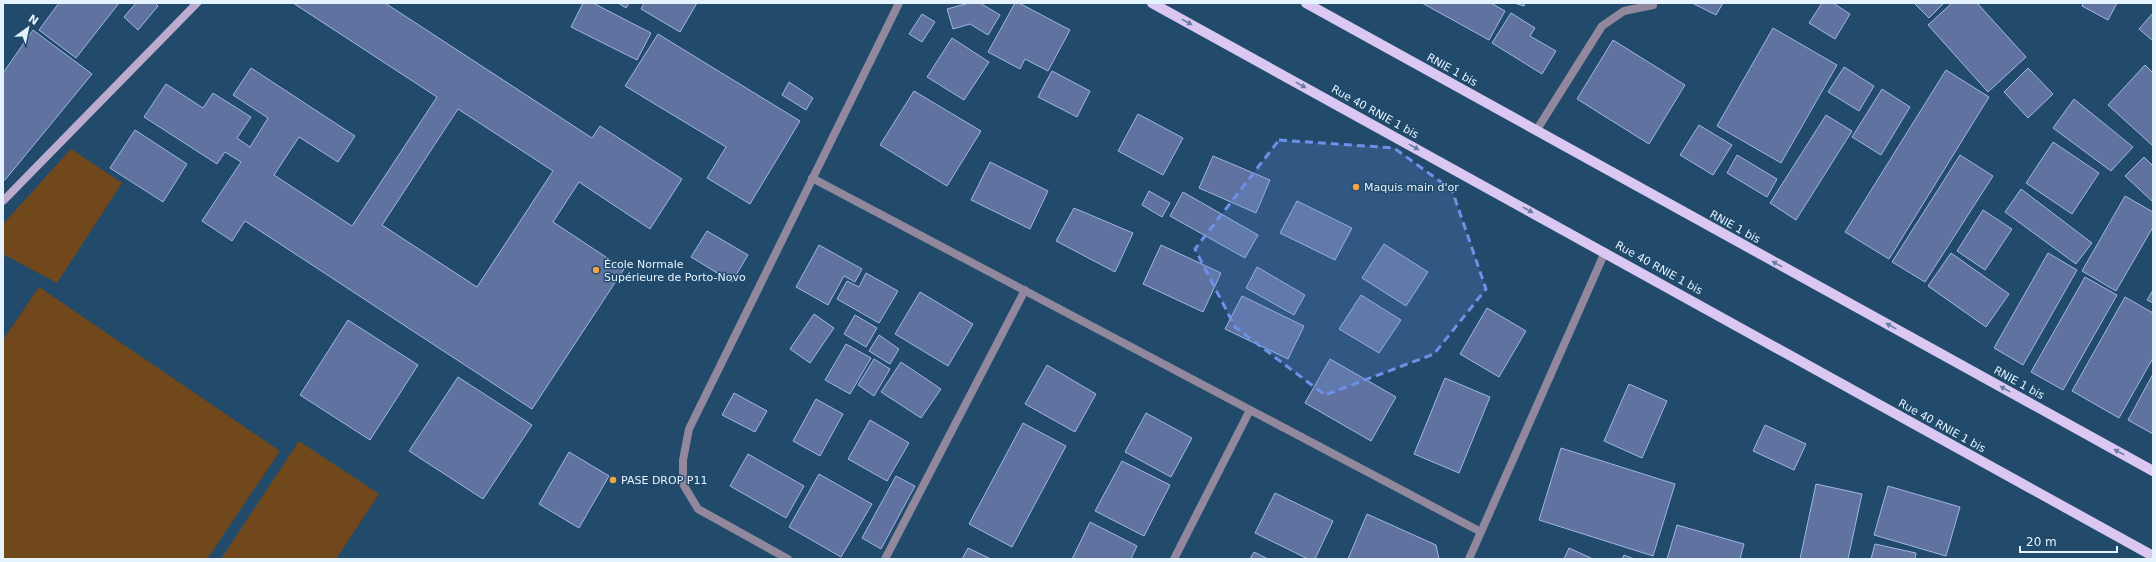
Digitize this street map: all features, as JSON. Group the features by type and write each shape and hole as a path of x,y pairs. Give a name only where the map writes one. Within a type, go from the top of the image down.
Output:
{"main road":[{"path":"3,201 197,3"},
{"name":"Rue 40 RNIE 1 bis","path":"1152,3 2153,556"},
{"name":"RNIE 1 bis","path":"1306,3 2153,471"}],"street":[{"path":"788,559 698,509 683,484 683,460 689,429 899,3"},
{"path":"1536,131 1602,26 1624,11 1653,5"},
{"path":"812,178 1481,532"},
{"path":"1470,559 1605,252"},
{"path":"885,559 1025,290"},
{"path":"1174,559 1250,410"}],"highlighted area":[{"path":"1279,140 1394,148 1452,190 1486,289 1434,354 1325,395 1235,327 1195,249"}],"shaded area":[{"path":"71,149 122,183 57,283 3,254 3,224"},
{"path":"39,287 280,451 207,559 3,559 3,340"},
{"path":"299,441 379,494 336,559 221,559"}],"building":[{"path":"59,3 119,3 76,58 39,30"},
{"path":"136,3 155,3 158,6 138,30 124,17"},
{"path":"293,3 385,3 592,138 600,126 682,179 650,229 579,182 553,222 624,269 532,409 245,221 232,241 202,221 241,162 225,152 217,164 144,117 166,84 203,108 213,93 251,117 237,138 250,147 268,118 233,95 251,68 355,136 338,162 299,137 274,175 352,226 437,97","holes":["458,109 553,171 477,287 382,225"]},
{"path":"583,3 593,3 651,33 637,60 571,27"},
{"path":"618,3 629,3 626,8"},
{"path":"644,3 697,3 680,32 641,9"},
{"path":"969,3 980,3 1000,15 988,35 970,24 953,29 947,9"},
{"path":"1015,3 1019,3 1070,30 1048,71 1025,59 1020,69 988,52"},
{"path":"1422,3 1491,3 1505,11 1489,40"},
{"path":"1514,3 1525,3 1524,6"},
{"path":"1692,3 1723,3 1716,15"},
{"path":"1822,3 1833,3 1850,14 1835,39 1809,23"},
{"path":"1914,3 1944,3 1929,18"},
{"path":"1952,3 1977,3 2026,57 1988,92 1928,25"},
{"path":"2083,3 2117,3 2108,20 2082,6"},
{"path":"1511,13 1535,28 1530,36 1556,51 1542,74 1492,43"},
{"path":"2153,13 2153,41 2139,29"},
{"path":"922,14 935,22 922,42 909,34"},
{"path":"1773,28 1837,65 1781,163 1717,126"},
{"path":"33,30 92,74 5,180 3,180 3,73"},
{"path":"658,34 800,121 750,204 707,178 726,147 625,86"},
{"path":"952,38 989,62 964,100 927,77"},
{"path":"1613,40 1685,85 1649,144 1577,99"},
{"path":"2145,65 2153,73 2153,146 2108,105"},
{"path":"1844,67 1874,86 1859,111 1828,92"},
{"path":"2028,68 2053,94 2028,118 2004,92"},
{"path":"1946,70 1989,97 1889,259 1845,232"},
{"path":"1052,71 1090,91 1077,117 1038,97"},
{"path":"789,82 813,98 806,110 782,95"},
{"path":"1882,89 1910,107 1881,155 1852,137"},
{"path":"914,91 981,131 947,186 880,145"},
{"path":"2074,99 2133,147 2111,171 2053,128"},
{"path":"1138,114 1183,138 1163,175 1118,151"},
{"path":"1826,115 1852,131 1796,220 1770,203"},
{"path":"1699,125 1732,145 1713,175 1680,155"},
{"path":"135,130 187,164 163,202 110,168"},
{"path":"2053,142 2099,173 2072,214 2026,183"},
{"path":"1737,155 1777,179 1767,197 1727,173"},
{"path":"1960,155 1993,176 1925,282 1892,262"},
{"path":"1213,156 1270,180 1256,213 1199,188"},
{"path":"2144,157 2153,166 2153,202 2125,176"},
{"path":"990,162 1048,191 1030,229 971,200"},
{"path":"2021,189 2092,243 2076,264 2005,212"},
{"path":"1149,191 1170,203 1162,217 1142,205"},
{"path":"1183,192 1258,235 1245,258 1170,216"},
{"path":"2125,196 2153,212 2153,227 2116,291 2082,271"},
{"path":"1297,201 1352,228 1335,260 1280,233"},
{"path":"1074,208 1133,233 1115,272 1056,241"},
{"path":"1983,210 2012,229 1985,270 1957,251"},
{"path":"707,231 748,255 732,282 691,257"},
{"path":"1384,244 1428,272 1406,306 1362,278"},
{"path":"819,245 862,269 855,282 844,276 828,305 796,287"},
{"path":"1161,245 1221,273 1203,312 1143,284"},
{"path":"1951,253 2009,294 1986,327 1928,286"},
{"path":"2048,253 2077,270 2023,365 1994,348"},
{"path":"1257,267 1305,295 1294,315 1246,288"},
{"path":"866,273 898,291 879,323 837,299 847,281 859,287"},
{"path":"2085,277 2117,295 2063,390 2031,372"},
{"path":"2153,290 2153,303 2147,300"},
{"path":"920,292 973,324 948,366 895,334"},
{"path":"1361,295 1401,320 1379,353 1339,329"},
{"path":"1242,296 1304,326 1288,359 1225,329"},
{"path":"2125,297 2153,313 2153,358 2119,418 2072,391"},
{"path":"1487,308 1526,331 1499,377 1460,354"},
{"path":"814,314 834,328 810,363 790,349"},
{"path":"855,315 877,328 866,347 844,334"},
{"path":"348,320 418,365 370,440 300,395"},
{"path":"879,335 899,349 890,364 869,351"},
{"path":"846,344 871,358 850,394 825,380"},
{"path":"874,359 890,369 874,396 858,385"},
{"path":"1330,359 1396,397 1371,441 1305,403"},
{"path":"901,362 941,389 921,418 881,392"},
{"path":"1047,365 1096,394 1075,432 1025,404"},
{"path":"2153,374 2153,434 2128,420"},
{"path":"458,377 532,425 483,499 409,451"},
{"path":"1445,378 1490,397 1459,473 1414,454"},
{"path":"1629,384 1667,401 1642,458 1604,441"},
{"path":"734,393 767,411 755,432 722,415"},
{"path":"816,399 843,414 820,456 793,441"},
{"path":"1146,413 1192,438 1171,477 1125,452"},
{"path":"870,420 909,443 887,481 848,459"},
{"path":"1023,423 1066,446 1012,547 969,524"},
{"path":"1765,425 1806,444 1794,470 1753,451"},
{"path":"1561,448 1675,484 1653,556 1539,520"},
{"path":"569,452 609,476 579,528 539,504"},
{"path":"748,454 804,486 786,518 730,486"},
{"path":"1122,461 1170,485 1144,536 1095,511"},
{"path":"819,474 872,504 841,557 789,527"},
{"path":"896,476 915,486 881,549 862,538"},
{"path":"1816,484 1862,494 1848,559 1800,559"},
{"path":"1888,486 1960,507 1946,556 1874,535"},
{"path":"1275,493 1333,521 1315,559 1308,559 1255,533"},
{"path":"1367,514 1436,545 1439,559 1348,559"},
{"path":"1090,522 1137,546 1131,559 1072,559"},
{"path":"1677,525 1744,544 1740,559 1667,559"},
{"path":"1875,544 1916,553 1915,559 1871,559"},
{"path":"968,548 991,559 962,559"},
{"path":"1569,548 1593,559 1564,559"},
{"path":"1254,552 1268,559 1250,559"},
{"path":"1624,555 1634,559 1622,559"}],"place":[{"name":"Maquis main d'or","path":"1356,187"},
{"name":"École Normale Supérieure de Porto-Novo","path":"596,270"},
{"name":"PASE DROP P11","path":"613,480"}]}
